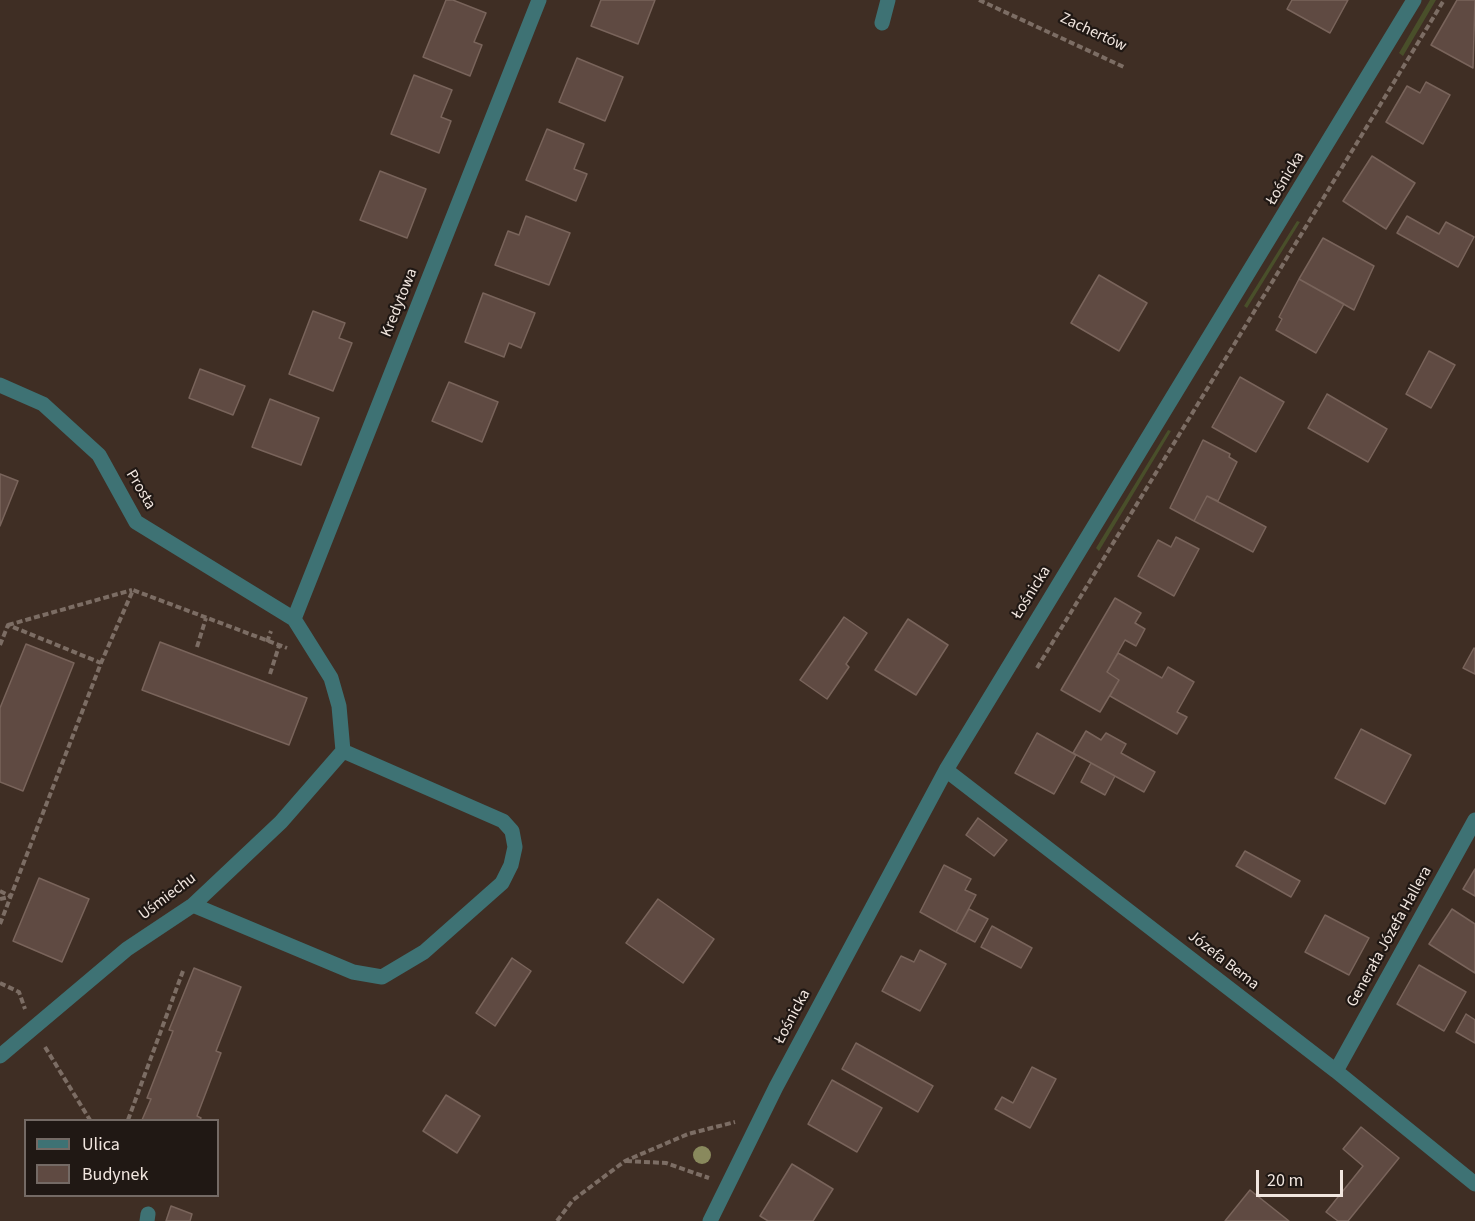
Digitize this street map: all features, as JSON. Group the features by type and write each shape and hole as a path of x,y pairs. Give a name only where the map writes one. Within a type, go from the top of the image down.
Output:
{"street":[{"name":"Kredytowa","path":"294,620 539,0"},
{"path":"882,24 888,0"},
{"name":"Łośnicka","path":"710,1221 762,1116 946,770 1414,0"},
{"name":"Prosta","path":"0,385 43,404 99,455 136,522 294,620"},
{"path":"193,905 352,972 382,977 424,952 502,883 511,865 515,847 512,831 503,821 343,751 339,706 331,678 294,620"},
{"name":"Uśmiechu","path":"0,1056 127,949 193,905 281,822 343,751"},
{"name":"Józefa Bema","path":"946,770 1336,1071 1475,1184"},
{"name":"Generała Józefa Hallera","path":"1336,1071 1475,820"}],"path":[{"name":"Zachertów","path":"979,0 1126,68"},
{"path":"1033,674 1444,0"},
{"path":"0,924 133,590"},
{"path":"8,625 133,590 279,646 319,658"},
{"path":"197,646 206,618"},
{"path":"0,645 8,625"},
{"path":"8,625 102,663"},
{"path":"270,674 279,646"},
{"path":"0,891 10,897 0,899"},
{"path":"128,1119 183,971"},
{"path":"0,983 19,992 33,1028 89,1119"},
{"path":"557,1221 573,1200 626,1161 688,1134 762,1116"},
{"path":"626,1161 666,1163 701,1174 727,1186"}],"green space":[{"path":"1430,0 1436,0 1403,56 1399,53"},
{"path":"1297,221 1300,222 1247,308 1244,306"},
{"path":"1168,430 1171,431 1099,551 1096,548"}],"building":[{"path":"446,0 453,0 486,13 474,42 482,45 470,76 423,57"},
{"path":"601,0 655,0 638,44 591,26"},
{"path":"1292,0 1348,0 1330,33 1287,9"},
{"path":"1457,0 1475,0 1473,68 1431,45"},
{"path":"577,58 623,77 605,121 559,102"},
{"path":"414,75 452,90 441,117 451,121 439,153 391,134"},
{"path":"1426,82 1450,95 1423,144 1386,122 1407,86 1420,93"},
{"path":"547,129 584,144 574,169 587,174 576,201 526,180"},
{"path":"1372,156 1415,183 1386,229 1343,201"},
{"path":"380,171 426,189 407,238 360,220"},
{"path":"526,216 570,233 549,285 495,265 508,231 519,235"},
{"path":"1407,216 1439,234 1446,222 1474,237 1458,267 1397,233"},
{"path":"1323,238 1374,266 1354,310 1299,279"},
{"path":"1099,275 1147,303 1119,351 1071,323"},
{"path":"1299,279 1344,304 1316,353 1276,330 1282,319 1279,317"},
{"path":"483,293 535,313 521,348 509,343 504,357 465,342"},
{"path":"313,311 345,323 339,338 352,343 333,391 289,374"},
{"path":"1429,351 1455,365 1431,408 1406,394"},
{"path":"200,369 245,386 233,415 189,398"},
{"path":"1240,377 1284,402 1256,452 1212,427"},
{"path":"449,382 498,402 482,442 432,421"},
{"path":"1327,394 1387,429 1368,462 1308,428"},
{"path":"270,399 319,418 301,465 252,447"},
{"path":"1203,440 1230,454 1229,457 1237,462 1218,501 1207,496 1194,521 1170,508"},
{"path":"0,474 18,481 0,526"},
{"path":"1207,496 1266,527 1253,552 1194,521"},
{"path":"1176,537 1199,549 1174,596 1138,576 1158,540 1171,547"},
{"path":"1115,598 1141,613 1135,623 1145,629 1136,646 1125,640 1107,672 1119,680 1100,712 1061,690"},
{"path":"844,617 867,633 846,664 849,667 827,699 800,680"},
{"path":"908,619 948,645 916,695 875,670"},
{"path":"160,642 307,698 289,745 142,690"},
{"path":"26,644 74,663 23,791 0,782 0,708"},
{"path":"1475,649 1475,674 1463,668"},
{"path":"1118,653 1162,678 1168,667 1194,682 1177,712 1187,717 1177,734 1110,696 1119,680 1107,672"},
{"path":"1361,729 1411,755 1385,804 1335,778"},
{"path":"1086,731 1101,740 1106,733 1126,744 1121,753 1155,772 1144,792 1073,753"},
{"path":"1037,733 1076,755 1054,794 1015,773"},
{"path":"1091,763 1115,776 1105,795 1081,782"},
{"path":"978,818 1007,840 994,856 966,835"},
{"path":"1245,851 1300,881 1291,897 1236,866"},
{"path":"944,865 971,879 965,890 976,895 956,932 920,912"},
{"path":"1475,869 1475,896 1463,889"},
{"path":"39,878 89,899 62,962 13,941"},
{"path":"658,899 714,939 683,983 626,943"},
{"path":"969,909 988,919 975,942 956,932"},
{"path":"1452,909 1475,924 1475,973 1429,944"},
{"path":"1325,915 1369,938 1349,975 1305,952"},
{"path":"992,926 1032,948 1021,968 981,947"},
{"path":"920,950 946,964 920,1011 882,991 901,956 914,962"},
{"path":"512,958 531,971 495,1026 476,1013"},
{"path":"1419,965 1466,992 1444,1031 1397,1004"},
{"path":"194,968 241,987 216,1051 221,1053 197,1116 200,1119 142,1119 151,1099 147,1098 173,1031 169,1030"},
{"path":"1466,1014 1475,1020 1475,1043 1456,1032"},
{"path":"856,1043 933,1086 918,1112 842,1069"},
{"path":"1032,1067 1056,1079 1030,1128 995,1109 1002,1097 1013,1103"},
{"path":"832,1080 882,1108 857,1152 808,1124"},
{"path":"446,1095 480,1116 457,1153 423,1131"},
{"path":"1361,1127 1399,1158 1348,1221 1338,1221 1326,1212 1363,1166 1343,1149"},
{"path":"792,1164 833,1189 813,1221 768,1221 760,1216"},
{"path":"1250,1190 1289,1221 1225,1221"},
{"path":"171,1206 192,1214 190,1221 166,1221"}]}
